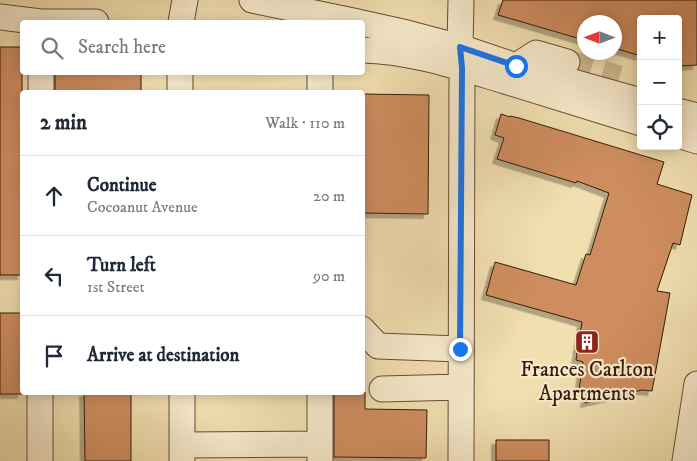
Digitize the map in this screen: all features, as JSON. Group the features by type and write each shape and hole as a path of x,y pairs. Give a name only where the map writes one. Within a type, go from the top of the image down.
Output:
{"street":[{"path":"181,20 185,0"},
{"path":"252,0 348,20"},
{"path":"461,0 461,461"},
{"path":"0,17 25,20"},
{"path":"365,24 407,33 461,58 637,122"},
{"path":"365,50 416,56 461,58 516,66 637,100"},
{"path":"516,66 536,53 567,62"},
{"path":"41,75 41,90"},
{"path":"180,75 180,90"},
{"path":"320,75 320,90"},
{"path":"682,112 697,116"},
{"path":"682,136 697,141"},
{"path":"365,332 378,346 460,349"},
{"path":"685,461 697,384"},
{"path":"382,390 460,387"},
{"path":"40,395 40,461"},
{"path":"182,395 182,453 320,452 320,395"}],"building":[{"path":"503,0 697,0 697,65 682,66 682,15 637,15 637,55 622,50 622,15 577,15 577,38 498,15"},
{"path":"0,47 20,47 22,90 20,90 20,275 0,275"},
{"path":"55,75 141,75 141,90 55,90"},
{"path":"365,94 429,95 428,214 365,213"},
{"path":"501,114 664,162 657,184 692,195 680,245 673,243 657,291 670,293 652,391 642,390 585,403 588,391 579,390 583,362 576,360 582,322 486,295 495,262 576,285 586,254 590,255 609,193 577,181 576,183 497,159 504,138 495,135"},
{"path":"0,313 20,313 20,394 0,394"},
{"path":"84,395 131,395 131,461 85,461"},
{"path":"334,395 365,395 365,409 427,410 426,458 334,457"},
{"path":"496,440 549,440 549,461 496,461"}],"tunnel":[{"path":"567,62 619,78"}],"place":[{"name":"Frances Carlton Apartments","path":"587,342"}],"route":[{"path":"460,349 462,68 460,47 516,66"}]}
